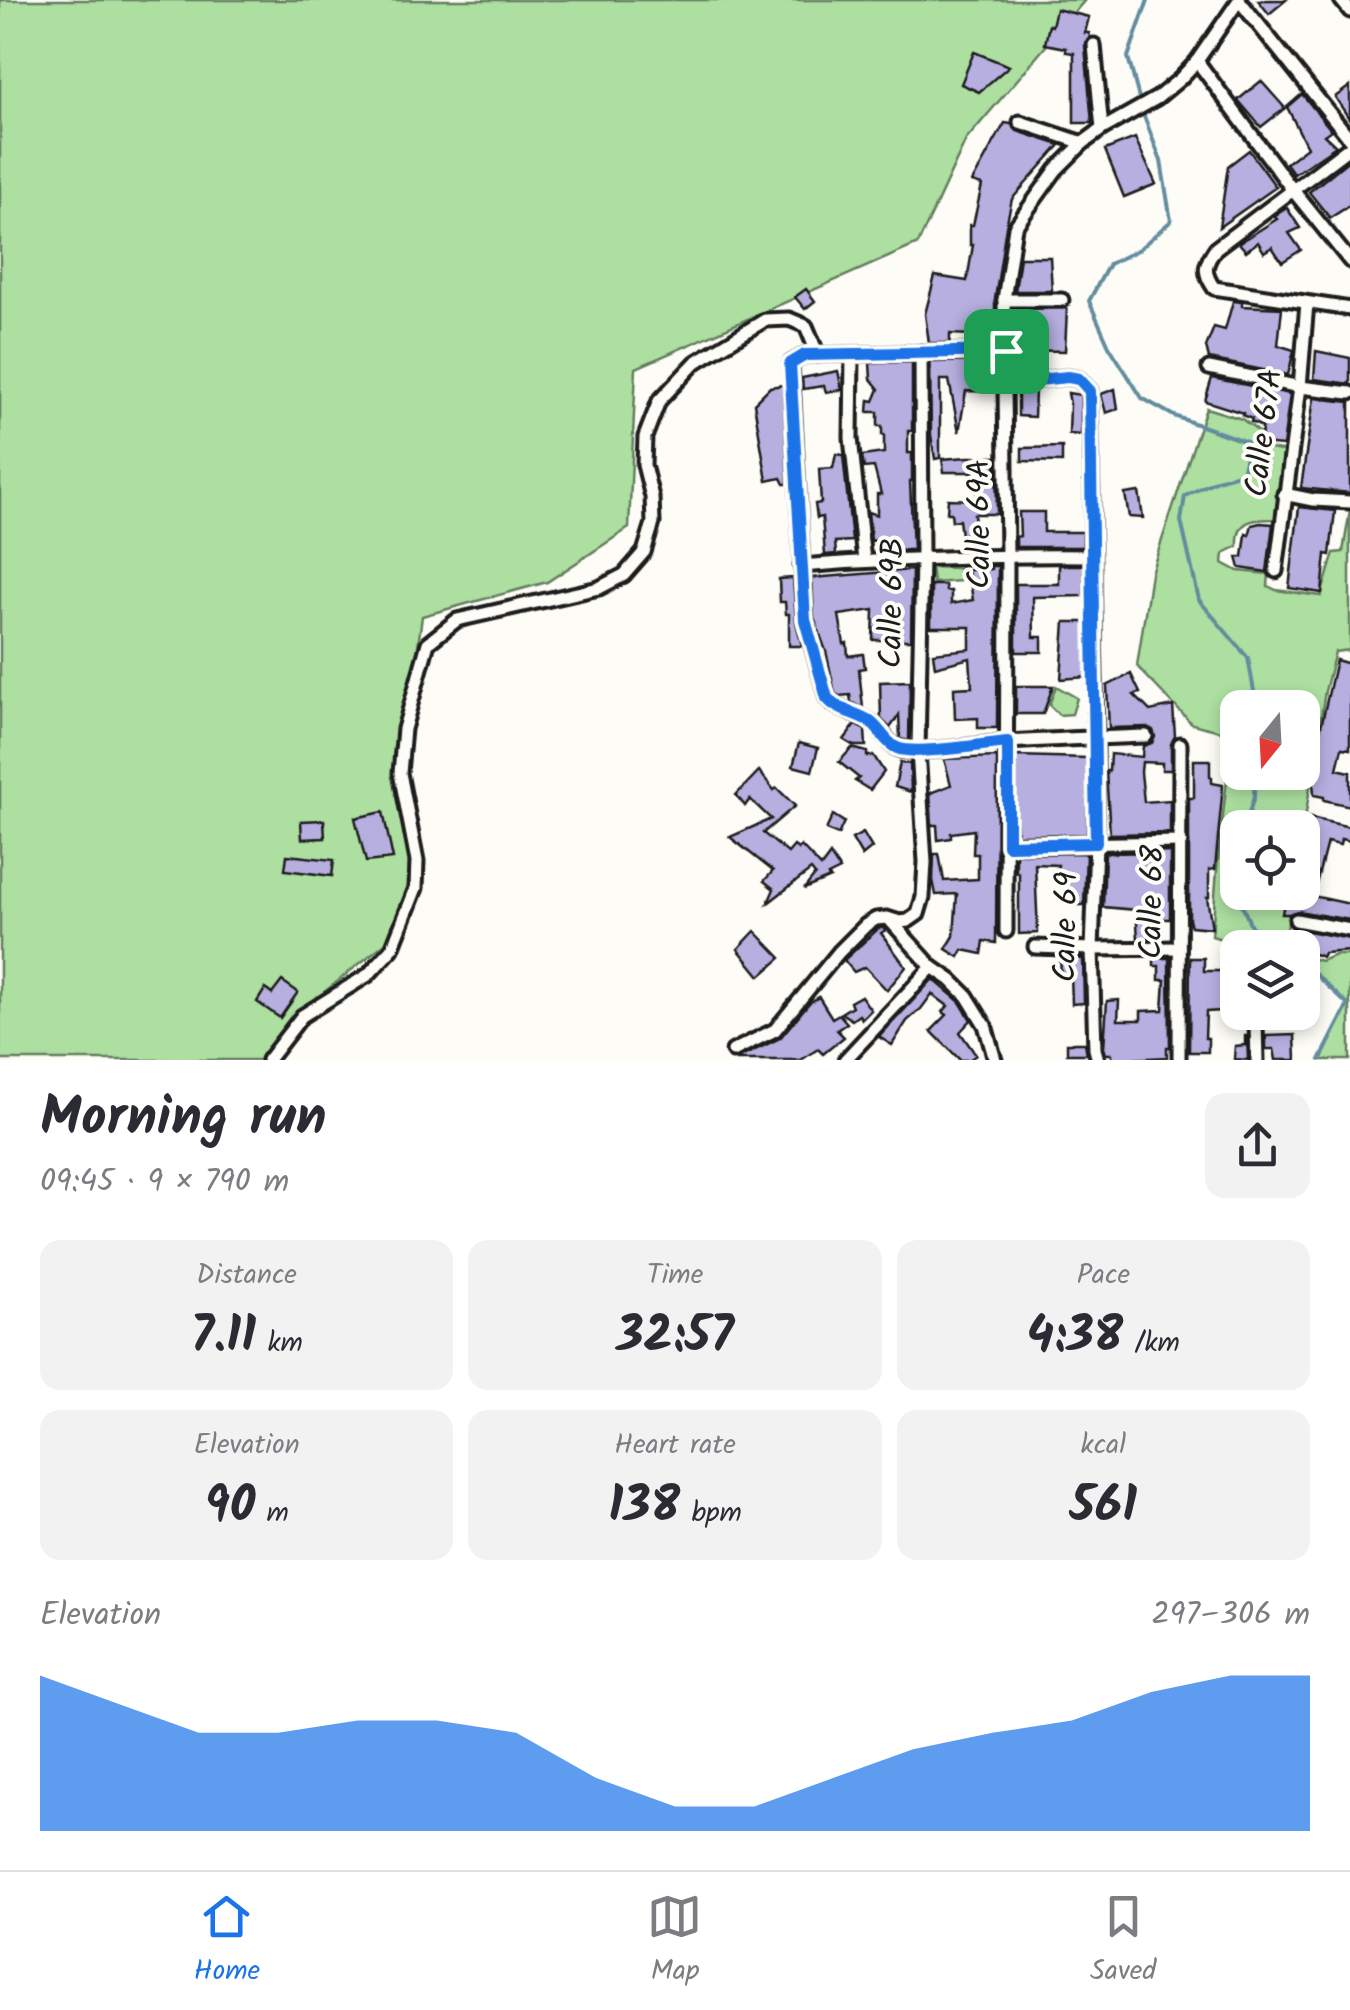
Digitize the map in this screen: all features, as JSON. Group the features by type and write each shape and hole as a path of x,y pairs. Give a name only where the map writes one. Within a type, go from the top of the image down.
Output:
{"street":[{"path":"1350,139 1238,0 1196,61 1350,261"},
{"path":"1341,0 1350,11"},
{"path":"1094,45 1102,129"},
{"name":"Calle 69A","path":"1006,931 1008,555 1004,300 1015,228 1056,170 1084,142 1157,98 1196,61"},
{"path":"1020,122 1084,142"},
{"path":"1350,147 1216,248 1207,262 1206,277 1214,288 1350,310"},
{"path":"1004,300 1062,300"},
{"name":"Calle 67A","path":"1276,571 1308,303"},
{"path":"268,1060 302,1016 368,975 392,949 416,888 417,861 400,773 404,730 428,642 457,620 599,588 624,575 644,552 653,523 644,465 652,418 659,401 696,362 765,320 789,319 806,326 818,355"},
{"path":"1006,351 805,355 790,364 805,620 827,698 834,707 875,725 900,750 1146,736"},
{"name":"Calle 69B","path":"887,918 908,922 918,914 924,898 926,862 918,750 921,352"},
{"path":"852,356 851,438 864,561"},
{"path":"1209,368 1350,393"},
{"name":"Calle 69","path":"1007,383 1068,377 1079,379 1090,391 1096,738 1092,949 1098,1060"},
{"path":"1284,494 1350,502"},
{"path":"801,566 1008,555 1092,556"},
{"name":"Calle 68","path":"1179,1060 1180,744"},
{"path":"1008,845 1181,842"},
{"path":"732,1051 776,1030 839,952 876,918 887,918 932,967 968,996 985,1025 995,1060"},
{"path":"1296,920 1350,930"},
{"path":"1034,947 1179,948"},
{"path":"846,1060 932,967"},
{"path":"1256,1030 1257,1060"}],"green space":[{"path":"0,0 1085,0 966,140 918,244 636,368 629,528 547,582 422,616 401,772 422,863 394,936 298,1013 263,1060 0,1060"},
{"path":"1206,408 1242,419 1260,433 1262,448 1288,452 1276,519 1254,520 1243,526 1238,546 1224,553 1223,563 1238,571 1269,574 1268,586 1276,590 1321,596 1334,553 1343,552 1350,510 1350,650 1335,652 1320,723 1320,690 1220,690 1220,731 1192,724 1137,666 1151,573"},
{"path":"931,567 958,568 960,581 933,583"},
{"path":"1056,686 1077,698 1072,714 1059,715 1049,705"},
{"path":"1226,790 1310,790 1306,810 1224,810"},
{"path":"1220,842 1220,910 1290,910 1287,930 1220,930 1220,939 1212,936"},
{"path":"1335,955 1350,955 1350,1060 1321,1060 1348,1005 1320,978 1321,961"}],"building":[{"path":"1258,0 1286,0 1269,14"},
{"path":"1056,9 1089,17 1085,33 1090,37 1085,46 1092,123 1074,123 1074,53 1045,44"},
{"path":"974,52 1009,66 979,92 961,84"},
{"path":"1261,81 1285,108 1261,127 1238,100"},
{"path":"1350,86 1350,120 1335,97"},
{"path":"1302,94 1331,130 1324,135 1336,146 1294,174 1286,163 1307,147 1287,107"},
{"path":"1005,123 1060,145 1012,199 995,299 995,336 950,334 950,343 929,343 925,314 935,276 967,281 973,245 970,225 982,185 972,182"},
{"path":"1135,138 1156,184 1124,197 1105,150"},
{"path":"1249,150 1276,187 1219,227 1228,166"},
{"path":"1350,159 1350,205 1330,218 1309,192"},
{"path":"1287,208 1300,228 1289,233 1301,250 1282,262 1272,247 1264,252 1258,242 1246,251 1239,243"},
{"path":"1020,257 1050,257 1052,291 1015,291"},
{"path":"806,289 815,301 805,309 795,297"},
{"path":"1233,301 1242,302 1242,306 1282,308 1278,345 1294,350 1288,375 1209,359 1206,347 1214,327 1225,330"},
{"path":"1067,308 1065,351 1018,350 1016,309"},
{"path":"1316,351 1350,358 1350,384 1314,379"},
{"path":"995,361 996,392 966,391 959,432 949,380 940,380 940,458 935,459 930,362"},
{"path":"912,362 912,431 908,431 908,453 912,453 913,550 876,550 876,540 871,541 868,512 877,515 877,494 881,494 874,467 864,468 862,456 884,453 884,435 882,426 878,426 878,412 868,412 869,400 874,401 879,389 871,379 870,363"},
{"path":"838,371 842,390 826,392 824,386 803,389 802,378"},
{"path":"1212,378 1290,394 1283,446 1261,444 1262,427 1252,419 1205,401"},
{"path":"783,385 788,484 781,478 767,481 754,403 770,387"},
{"path":"1115,389 1118,409 1106,413 1101,394"},
{"path":"1035,390 1034,417 1018,416 1018,391"},
{"path":"1068,393 1081,395 1081,435 1069,434"},
{"path":"1314,398 1350,402 1350,493 1301,488"},
{"path":"1062,447 1062,462 1022,461 1022,448"},
{"path":"836,454 843,455 852,541 835,542 836,554 825,555 822,517 817,518 815,504 821,503 819,469 833,468"},
{"path":"996,457 997,514 974,514 976,533 961,535 959,520 952,521 951,513 947,513 948,499 977,500 975,472 944,472 942,459"},
{"path":"1139,492 1143,518 1129,517 1125,494"},
{"path":"1299,507 1335,511 1322,593 1289,588"},
{"path":"1019,512 1044,512 1044,532 1083,532 1083,547 1016,547 1016,537 1020,536"},
{"path":"1273,524 1267,572 1240,568 1237,557 1243,557 1246,534 1249,535 1252,525"},
{"path":"1059,565 1084,565 1084,596 1033,597 1034,637 1042,637 1042,652 1016,652 1016,584 1059,584"},
{"path":"998,566 997,728 978,728 978,718 955,719 954,688 972,687 970,658 935,667 933,653 970,649 970,627 931,627 931,585 945,585 946,591 951,591 951,604 973,600 968,570"},
{"path":"912,570 911,640 873,640 874,610 839,615 848,656 863,654 865,668 859,669 863,708 851,702 850,695 835,693 814,618 812,578"},
{"path":"793,578 802,646 789,646 789,614 785,602 780,602 779,579"},
{"path":"1065,622 1085,622 1086,677 1061,679"},
{"path":"1336,660 1350,664 1350,749 1342,748 1337,769 1350,772 1350,806 1314,795 1314,790 1320,790 1320,731"},
{"path":"1131,674 1140,693 1134,695 1150,711 1173,706 1171,770 1162,770 1162,763 1142,762 1141,772 1144,802 1170,800 1170,833 1110,834 1106,771 1110,754 1142,757 1143,746 1155,737 1147,727 1109,728 1107,686"},
{"path":"910,681 909,741 900,739 899,715 890,728 881,719 880,682"},
{"path":"1016,686 1053,686 1043,714 1016,714"},
{"path":"855,725 865,730 866,746 854,746 844,740"},
{"path":"799,743 818,748 812,771 793,766"},
{"path":"852,748 874,756 884,772 870,790 855,781 859,778 839,762"},
{"path":"1016,756 1087,758 1087,834 1018,835"},
{"path":"997,757 996,943 984,941 982,954 963,950 959,957 946,949 954,936 957,894 936,895 934,854 939,854 944,881 978,879 974,830 951,833 951,838 938,840 937,825 932,825 930,793 951,785 944,759"},
{"path":"1194,760 1210,760 1212,783 1220,784 1223,790 1215,869 1209,870 1207,897 1212,928 1191,926 1189,920 1189,798 1194,798"},
{"path":"900,762 910,764 911,792 895,787"},
{"path":"759,771 774,790 777,788 795,806 763,833 788,853 794,846 801,846 821,867 830,855 840,870 804,889 815,875 811,870 768,903 774,889 764,881 773,871 730,837 771,819 750,799 745,806 736,795"},
{"path":"383,812 393,859 366,862 355,818"},
{"path":"833,815 844,822 838,835 826,830"},
{"path":"324,820 325,838 302,839 301,821"},
{"path":"1320,820 1350,827 1350,841 1341,839 1340,845 1327,842 1320,869"},
{"path":"863,833 872,848 862,856 852,839"},
{"path":"1170,852 1170,919 1149,919 1149,939 1138,939 1136,910 1103,907 1105,853"},
{"path":"1086,853 1084,905 1072,905 1073,891 1066,891 1066,880 1056,880 1058,865 1035,864 1038,933 1019,934 1016,854"},
{"path":"287,855 334,860 332,876 285,870"},
{"path":"1320,898 1350,904 1350,920 1298,911 1282,914 1283,910 1320,910"},
{"path":"879,928 886,930 881,933 906,967 887,990 865,967 854,972 844,960"},
{"path":"755,931 781,958 760,976 738,949"},
{"path":"1320,933 1350,939 1350,951 1324,953 1322,957"},
{"path":"1060,957 1083,959 1084,1003 1072,1004 1071,974 1061,975"},
{"path":"1154,958 1169,958 1167,1057 1112,1060 1112,1054 1106,1054 1104,1048 1107,1001 1119,1000 1118,1020 1141,1020 1141,1011 1163,1010 1165,980 1159,980 1159,966 1154,966"},
{"path":"1190,958 1204,958 1204,971 1220,971 1220,1011 1206,1012 1208,1052 1189,1052"},
{"path":"933,979 960,1002 971,1020 960,1032 976,1055 969,1060 960,1060 931,1031 947,1015 943,1012 948,1006 932,994 907,1021 892,1045 879,1037"},
{"path":"282,981 298,992 280,1018 257,1002 265,989 272,994"},
{"path":"861,996 871,1010 862,1019 859,1015 852,1020 841,1013 852,1006 850,1002"},
{"path":"819,997 832,1018 839,1014 847,1023 837,1030 844,1037 823,1054 818,1049 801,1060 735,1060 780,1038 809,1003"},
{"path":"1295,1035 1296,1060 1276,1060 1274,1049 1266,1049 1266,1036"},
{"path":"1245,1036 1248,1060 1234,1059 1235,1046 1245,1045"},
{"path":"1067,1043 1085,1043 1087,1054 1067,1054"}],"waterway":[{"path":"1140,102 1128,57 1148,0"},
{"path":"1142,111 1161,161 1171,221 1138,250 1109,264 1089,301 1109,346 1142,398 1174,416 1249,443 1242,473 1185,496 1181,521 1199,600 1248,658 1254,690"},
{"path":"1250,810 1254,790"},
{"path":"1244,910 1257,930"},
{"path":"1320,979 1348,1005 1320,1060"}],"route":[{"path":"1006,351 1007,383 1068,377 1079,379 1090,391 1096,843 1008,845 1008,742 918,750 900,750 890,744 875,725 834,707 827,698 805,620 790,364 805,355 1006,351"}]}
